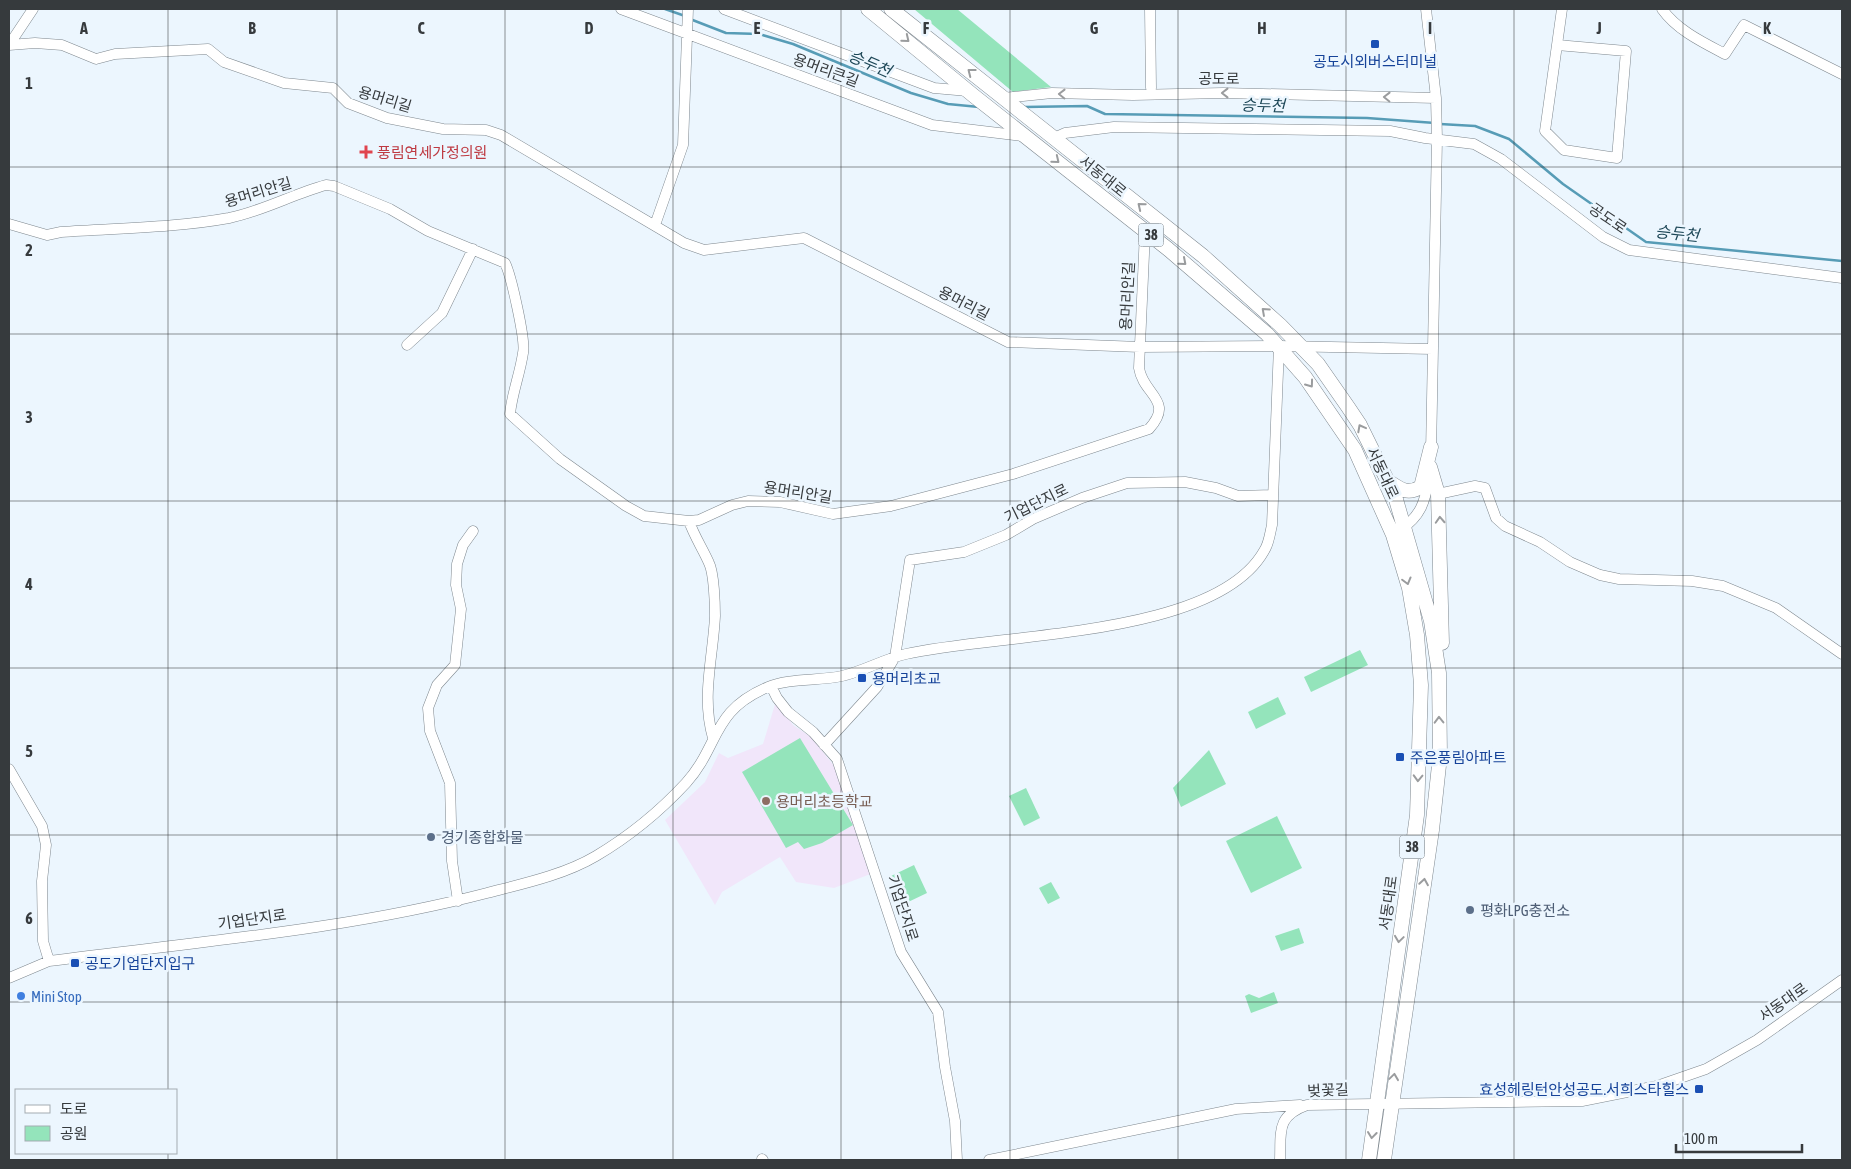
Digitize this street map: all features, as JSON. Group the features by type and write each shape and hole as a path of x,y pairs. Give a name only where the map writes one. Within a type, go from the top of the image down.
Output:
{"main road":[{"name":"서동대로","path":"868,9 971,94 1145,231 1279,346 1305,377 1355,450 1393,535 1409,588 1417,635 1421,685 1417,815 1370,1160"},
{"name":"서동대로","path":"891,9 1203,256 1280,325 1318,364 1356,419 1387,480 1405,526 1431,621 1439,673 1440,756 1432,830 1384,1160"},
{"path":"1387,480 1403,491 1412,492 1422,487 1431,447"},
{"path":"1430,467 1438,494 1442,635 1439,673"}],"street":[{"path":"9,45 33,9"},
{"name":"용머리큰길","path":"621,9 687,29 932,125 1022,133"},
{"path":"655,225 683,145 688,9"},
{"path":"724,9 934,88 971,94"},
{"path":"1150,9 1151,88"},
{"path":"1393,535 1420,513 1425,501 1430,467 1437,136 1436,103 1426,9"},
{"path":"1557,44 1626,50 1617,158 1564,150 1545,131 1557,44 1562,9"},
{"path":"1662,9 1670,20 1685,31 1725,54 1744,25 1842,74"},
{"name":"용머리길","path":"9,45 35,43 62,45 96,59 115,54 208,49 224,62 284,84 334,88 348,103 387,118 443,130 486,130 501,135 684,243 704,250 804,238 1008,342 1140,347 1279,346"},
{"name":"공도로","path":"1006,100 1052,93 1134,95 1223,93 1436,103"},
{"name":"공도로","path":"1050,135 1114,127 1390,130 1437,136 1474,144 1569,209 1603,237 1629,250 1842,278"},
{"name":"용머리안길","path":"9,224 47,235 61,232 154,226 227,218 257,211 326,186 334,186 390,209 428,231 505,262 511,274 524,351 515,384 510,414 560,459 626,506 644,516 689,521 699,520 732,505 748,501 780,502 833,514 855,513 891,506 970,487 1136,435 1149,429 1158,420 1160,408 1157,399 1146,388 1140,378 1145,231"},
{"path":"408,344 442,313 473,249"},
{"path":"1279,346 1433,349"},
{"name":"기업단지로","path":"9,978 49,961 333,924 458,901 523,884 595,856 660,807 688,781 702,760 724,718 737,704 771,686 843,676 915,652 1135,621 1202,601 1228,587 1248,571 1265,550 1272,525 1279,346"},
{"name":"기업단지로","path":"895,658 910,560 964,552 1006,535 1032,520 1082,498 1127,483 1185,482 1216,488 1238,496 1273,495"},
{"path":"1438,494 1474,486 1485,488 1496,518 1505,526 1540,542 1570,562 1600,575 1619,579 1692,582 1723,586 1776,608 1842,654"},
{"path":"689,521 696,541 710,564 715,615 707,690 707,718 713,738"},
{"path":"458,901 452,861 450,783 430,732 428,708 437,686 455,665 461,610 456,584 457,564 463,545 472,531"},
{"path":"824,745 877,687 895,658"},
{"name":"기업단지로","path":"771,686 777,698 788,712 813,732 837,759 901,952 938,1012 945,1067 955,1121 957,1160"},
{"path":"9,769 42,826 46,845 42,881 43,941 49,961"},
{"name":"서동대로","path":"1391,1104 1582,1101 1657,1086 1706,1070 1757,1040 1842,980"},
{"name":"벚꽃길","path":"1280,1160 1281,1130 1284,1118 1294,1110 1307,1105 1391,1104"},
{"path":"989,1160 1236,1110 1307,1105"}],"shaded area":[{"name":"용머리초등학교","path":"776,701 793,725 811,737 835,767 873,873 834,888 796,882 780,857 722,892 715,905 665,820 705,782 719,753 728,758 763,744"}],"green space":[{"path":"914,9 957,9 1051,87 1013,92"},
{"path":"1360,650 1368,665 1311,692 1304,677"},
{"path":"1278,697 1286,714 1256,729 1248,712"},
{"path":"800,738 853,825 822,843 804,849 798,842 786,848 742,772"},
{"path":"1209,750 1226,784 1181,807 1173,788"},
{"path":"1026,788 1040,818 1024,826 1009,796"},
{"path":"1277,816 1302,868 1251,893 1226,841"},
{"path":"914,865 927,893 904,904 891,876"},
{"path":"1051,882 1060,898 1048,904 1039,888"},
{"path":"1299,928 1304,943 1281,951 1275,936"},
{"path":"1274,992 1278,1003 1251,1013 1245,996 1249,994 1259,998"}],"waterway":[{"name":"승두천","path":"665,9 685,16"},
{"name":"승두천","path":"690,19 726,33 759,34 793,44 911,93 948,104 979,107"},
{"name":"승두천","path":"1024,107 1087,106 1105,114 1367,118 1435,123"},
{"name":"승두천","path":"1440,124 1475,126 1509,139 1563,184 1646,242 1842,261"}],"place":[{"name":"공도시외버스터미널","path":"1375,44"},
{"name":"풍림연세가정의원","path":"366,152"},
{"name":"용머리초교","path":"862,678"},
{"name":"주은풍림아파트","path":"1400,757"},
{"name":"용머리초등학교","path":"766,801"},
{"name":"경기종합화물","path":"431,837"},
{"name":"평화LPG충전소","path":"1470,910"},
{"name":"공도기업단지입구","path":"75,963"},
{"name":"Mini Stop","path":"21,996"},
{"name":"효성헤링턴안성공도.서희스타힐스","path":"1699,1089"}]}
